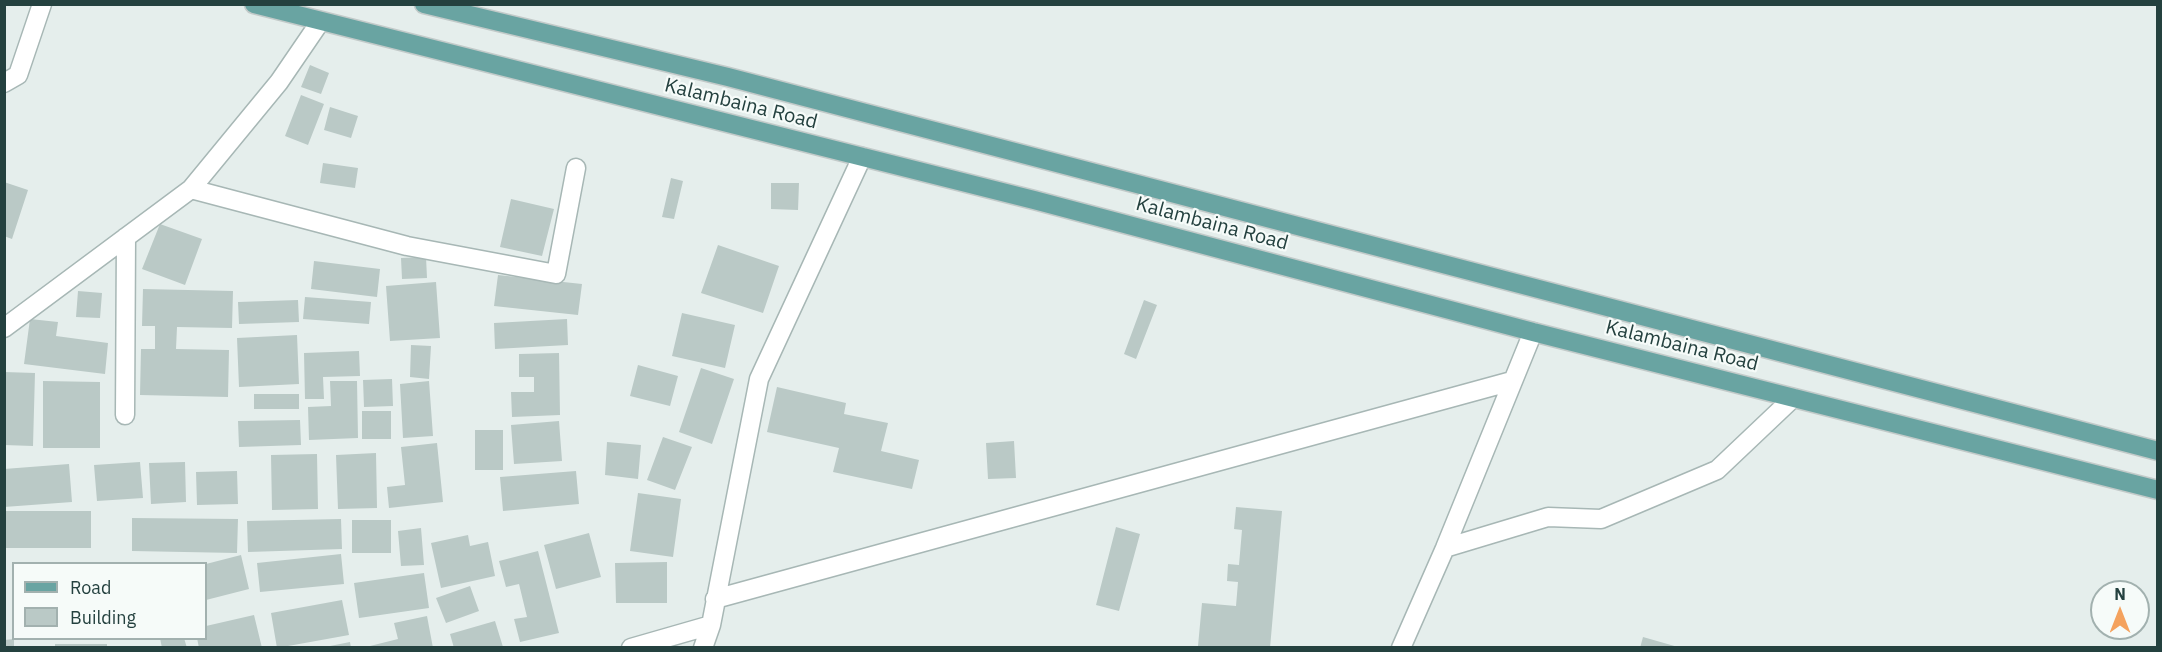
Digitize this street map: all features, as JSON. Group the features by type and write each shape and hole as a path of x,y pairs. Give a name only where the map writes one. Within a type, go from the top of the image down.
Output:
{"main road":[{"name":"Kalambaina Road","path":"254,4 862,157 1533,332 2157,490"},
{"name":"Kalambaina Road","path":"424,4 728,77 2157,451"}],"street":[{"path":"4,83 18,75 42,4"},
{"path":"4,328 191,189 279,82 320,22"},
{"path":"703,648 711,625 759,379 862,157"},
{"path":"191,189 407,246 556,274 576,168"},
{"path":"125,416 126,237"},
{"path":"1401,648 1445,548 1533,332"},
{"path":"715,599 1512,381"},
{"path":"1445,548 1548,517 1601,519 1717,470 1793,398"},
{"path":"631,648 711,625"}],"building":[{"path":"310,65 329,73 321,94 301,87"},
{"path":"301,95 324,104 308,145 285,136"},
{"path":"330,107 358,116 351,138 324,130"},
{"path":"323,163 358,168 355,188 320,183"},
{"path":"671,178 683,181 674,219 662,217"},
{"path":"4,182 28,190 12,239 4,236"},
{"path":"771,183 799,183 798,210 771,209"},
{"path":"511,199 554,209 542,256 500,247"},
{"path":"160,224 202,239 185,285 142,269"},
{"path":"718,245 779,266 763,313 701,293"},
{"path":"426,257 427,278 402,279 401,258"},
{"path":"314,261 380,269 377,297 311,289"},
{"path":"498,275 582,284 578,315 494,306"},
{"path":"436,282 440,338 390,341 386,286"},
{"path":"143,289 233,291 232,328 177,327 176,349 229,350 228,397 140,395 141,349 155,349 155,326 142,326"},
{"path":"78,291 102,293 100,318 76,317"},
{"path":"305,297 371,302 369,324 303,319"},
{"path":"298,300 299,322 239,324 238,302"},
{"path":"1144,300 1157,305 1136,359 1124,354"},
{"path":"682,313 735,325 725,368 672,356"},
{"path":"30,319 58,322 56,336 108,343 105,374 24,364"},
{"path":"567,319 568,345 495,349 494,323"},
{"path":"297,335 299,384 239,387 237,338"},
{"path":"411,345 431,346 429,379 410,377"},
{"path":"359,351 360,376 323,377 324,399 305,399 304,353"},
{"path":"559,353 560,415 512,417 511,392 534,392 534,377 519,377 519,354"},
{"path":"638,365 678,376 670,406 630,396"},
{"path":"701,368 734,379 712,444 679,432"},
{"path":"4,372 35,373 33,446 4,445"},
{"path":"392,379 393,406 364,407 363,380"},
{"path":"43,381 100,382 100,448 43,448"},
{"path":"330,381 357,381 358,438 309,440 308,407 331,406"},
{"path":"429,381 433,436 403,438 400,384"},
{"path":"777,387 846,403 844,414 888,423 881,451 919,460 912,489 833,472 839,448 767,432"},
{"path":"254,394 299,394 299,409 254,409"},
{"path":"362,411 391,411 391,439 362,439"},
{"path":"300,420 301,445 239,447 238,421"},
{"path":"559,421 562,461 514,464 511,425"},
{"path":"475,430 503,430 503,470 475,470"},
{"path":"663,437 692,447 675,490 647,480"},
{"path":"1014,441 1016,478 988,479 986,443"},
{"path":"607,442 641,445 638,479 605,475"},
{"path":"437,443 443,502 389,508 387,487 405,485 401,447"},
{"path":"376,453 377,508 338,509 336,455"},
{"path":"317,454 318,509 272,510 271,455"},
{"path":"140,462 143,498 97,501 94,465"},
{"path":"185,462 186,502 151,504 149,463"},
{"path":"69,464 72,502 4,507 4,469"},
{"path":"237,471 238,504 197,505 196,472"},
{"path":"576,471 579,504 503,511 500,477"},
{"path":"638,493 681,499 673,557 630,551"},
{"path":"1236,507 1282,511 1270,648 1198,646 1202,603 1236,606 1238,582 1227,581 1228,564 1239,565 1242,530 1234,529"},
{"path":"4,511 91,511 91,548 4,548"},
{"path":"132,518 238,519 237,553 132,551"},
{"path":"341,519 342,549 248,552 247,521"},
{"path":"352,520 391,520 391,553 352,553"},
{"path":"1116,527 1140,534 1119,611 1096,605"},
{"path":"421,528 424,565 401,566 398,531"},
{"path":"589,533 601,577 556,589 544,545"},
{"path":"468,535 470,546 488,542 495,576 441,588 431,543"},
{"path":"538,551 559,633 520,642 514,619 527,617 519,584 506,587 499,561"},
{"path":"341,554 344,584 260,592 257,563"},
{"path":"241,555 249,589 207,600 207,564"},
{"path":"667,562 667,603 616,603 615,563"},
{"path":"424,573 429,608 359,618 354,583"},
{"path":"470,586 479,611 446,623 436,598"},
{"path":"342,600 349,635 277,648 271,613"},
{"path":"254,615 262,648 199,648 197,640 207,640 207,626"},
{"path":"427,616 433,648 362,648 398,639 394,623"},
{"path":"495,621 503,647 454,648 450,634"},
{"path":"1643,637 1678,647 1678,648 1640,648"},
{"path":"4,640 14,640 14,648 4,648"},
{"path":"160,640 185,640 187,648 162,648"},
{"path":"350,642 351,648 330,648 330,646"},
{"path":"55,644 107,644 107,648 55,648"}]}
